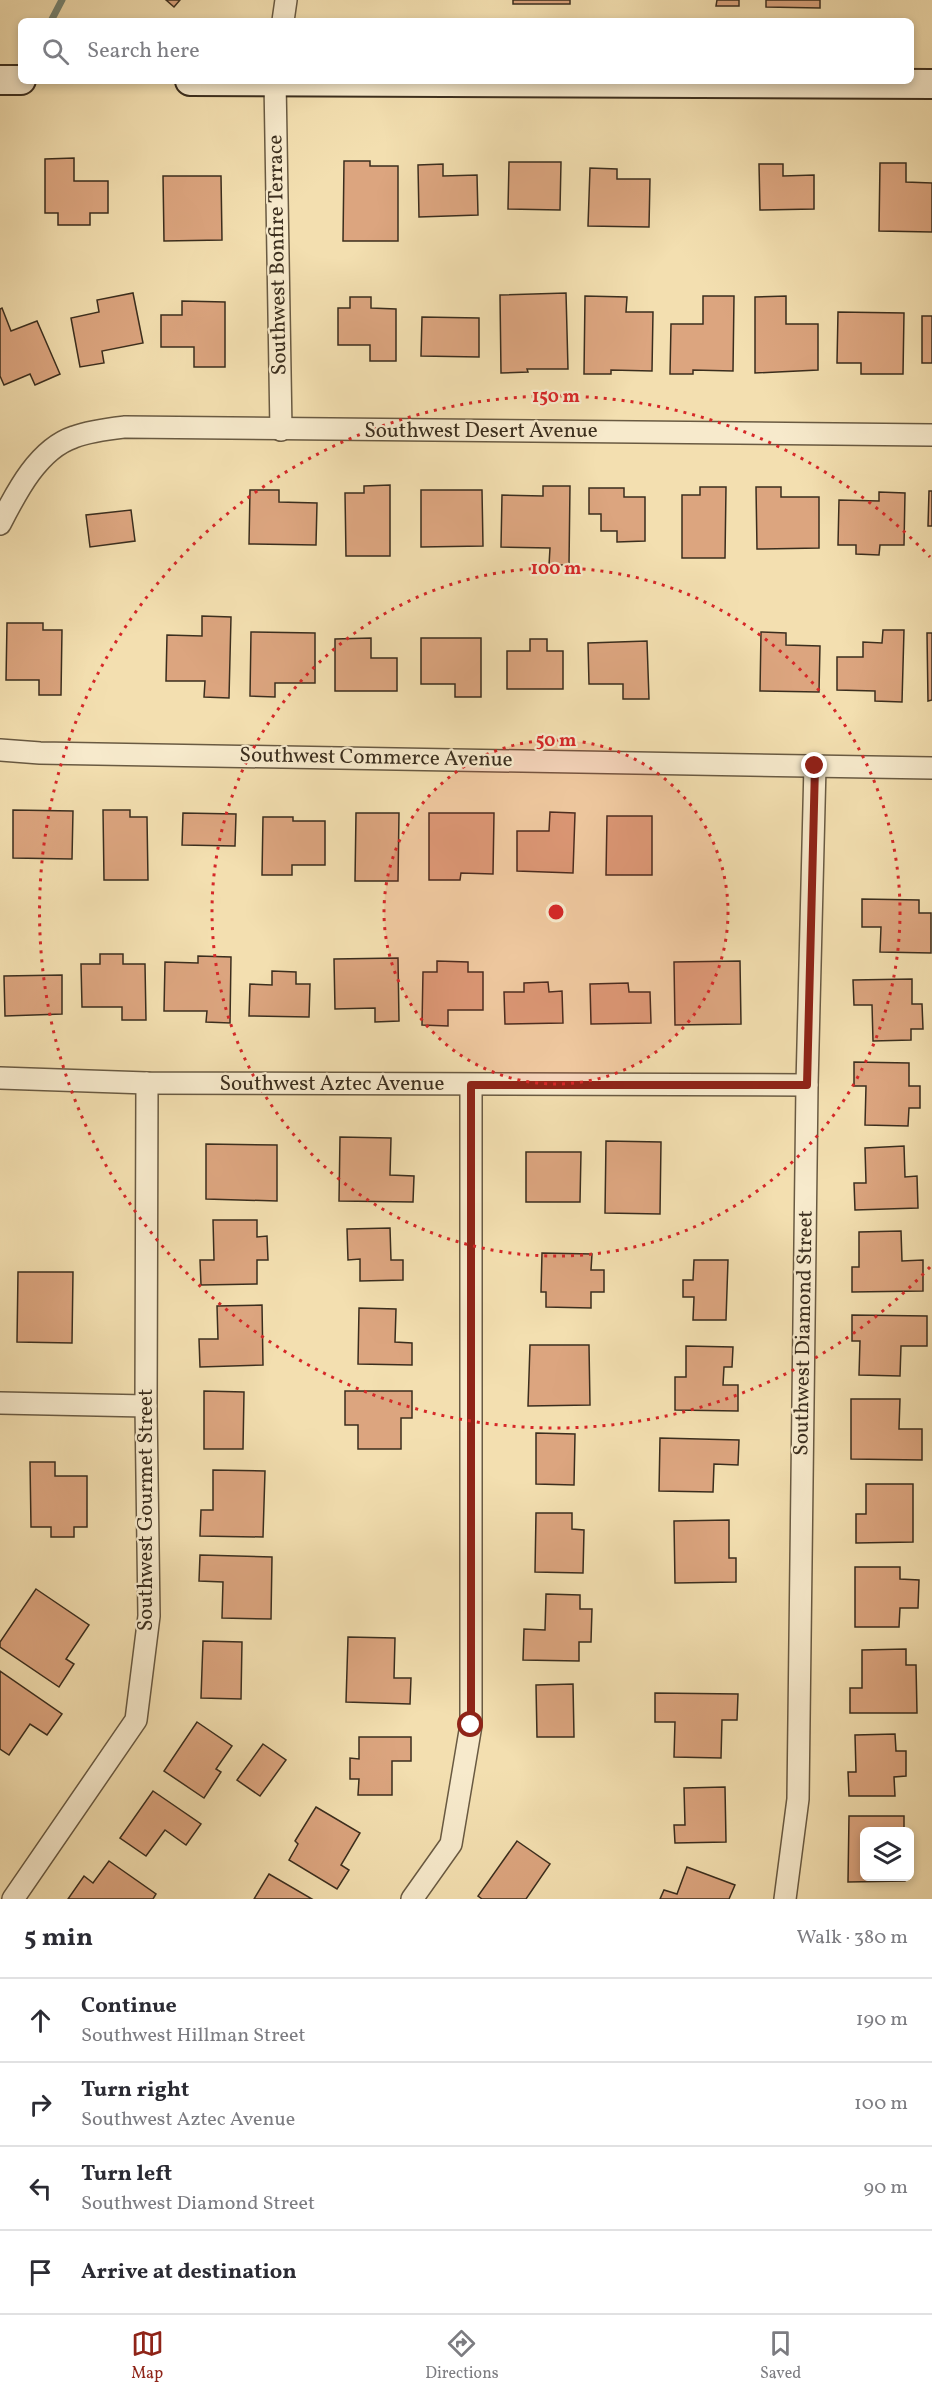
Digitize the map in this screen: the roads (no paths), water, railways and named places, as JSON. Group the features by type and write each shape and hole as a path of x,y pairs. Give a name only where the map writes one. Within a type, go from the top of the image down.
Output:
{"street":[{"path":"283,18 286,0"},
{"path":"0,80 18,80"},
{"name":"Southwest Bonfire Terrace","path":"275,84 280,430"},
{"path":"914,84 932,84"},
{"name":"Southwest Desert Avenue","path":"0,524 39,462 72,437 125,427 932,435"},
{"name":"Southwest Commerce Avenue","path":"0,750 40,753 932,768"},
{"name":"Southwest Diamond Street","path":"785,1899 798,1799 807,1085 815,766"},
{"name":"Southwest Aztec Avenue","path":"0,1078 147,1083 807,1085"},
{"name":"Southwest Gourmet Street","path":"13,1899 136,1720 149,1616 146,1406 147,1083"},
{"path":"412,1899 451,1844 471,1725 471,1085"},
{"path":"0,1403 146,1406"}],"waterway":[{"path":"53,18 62,0"}]}
